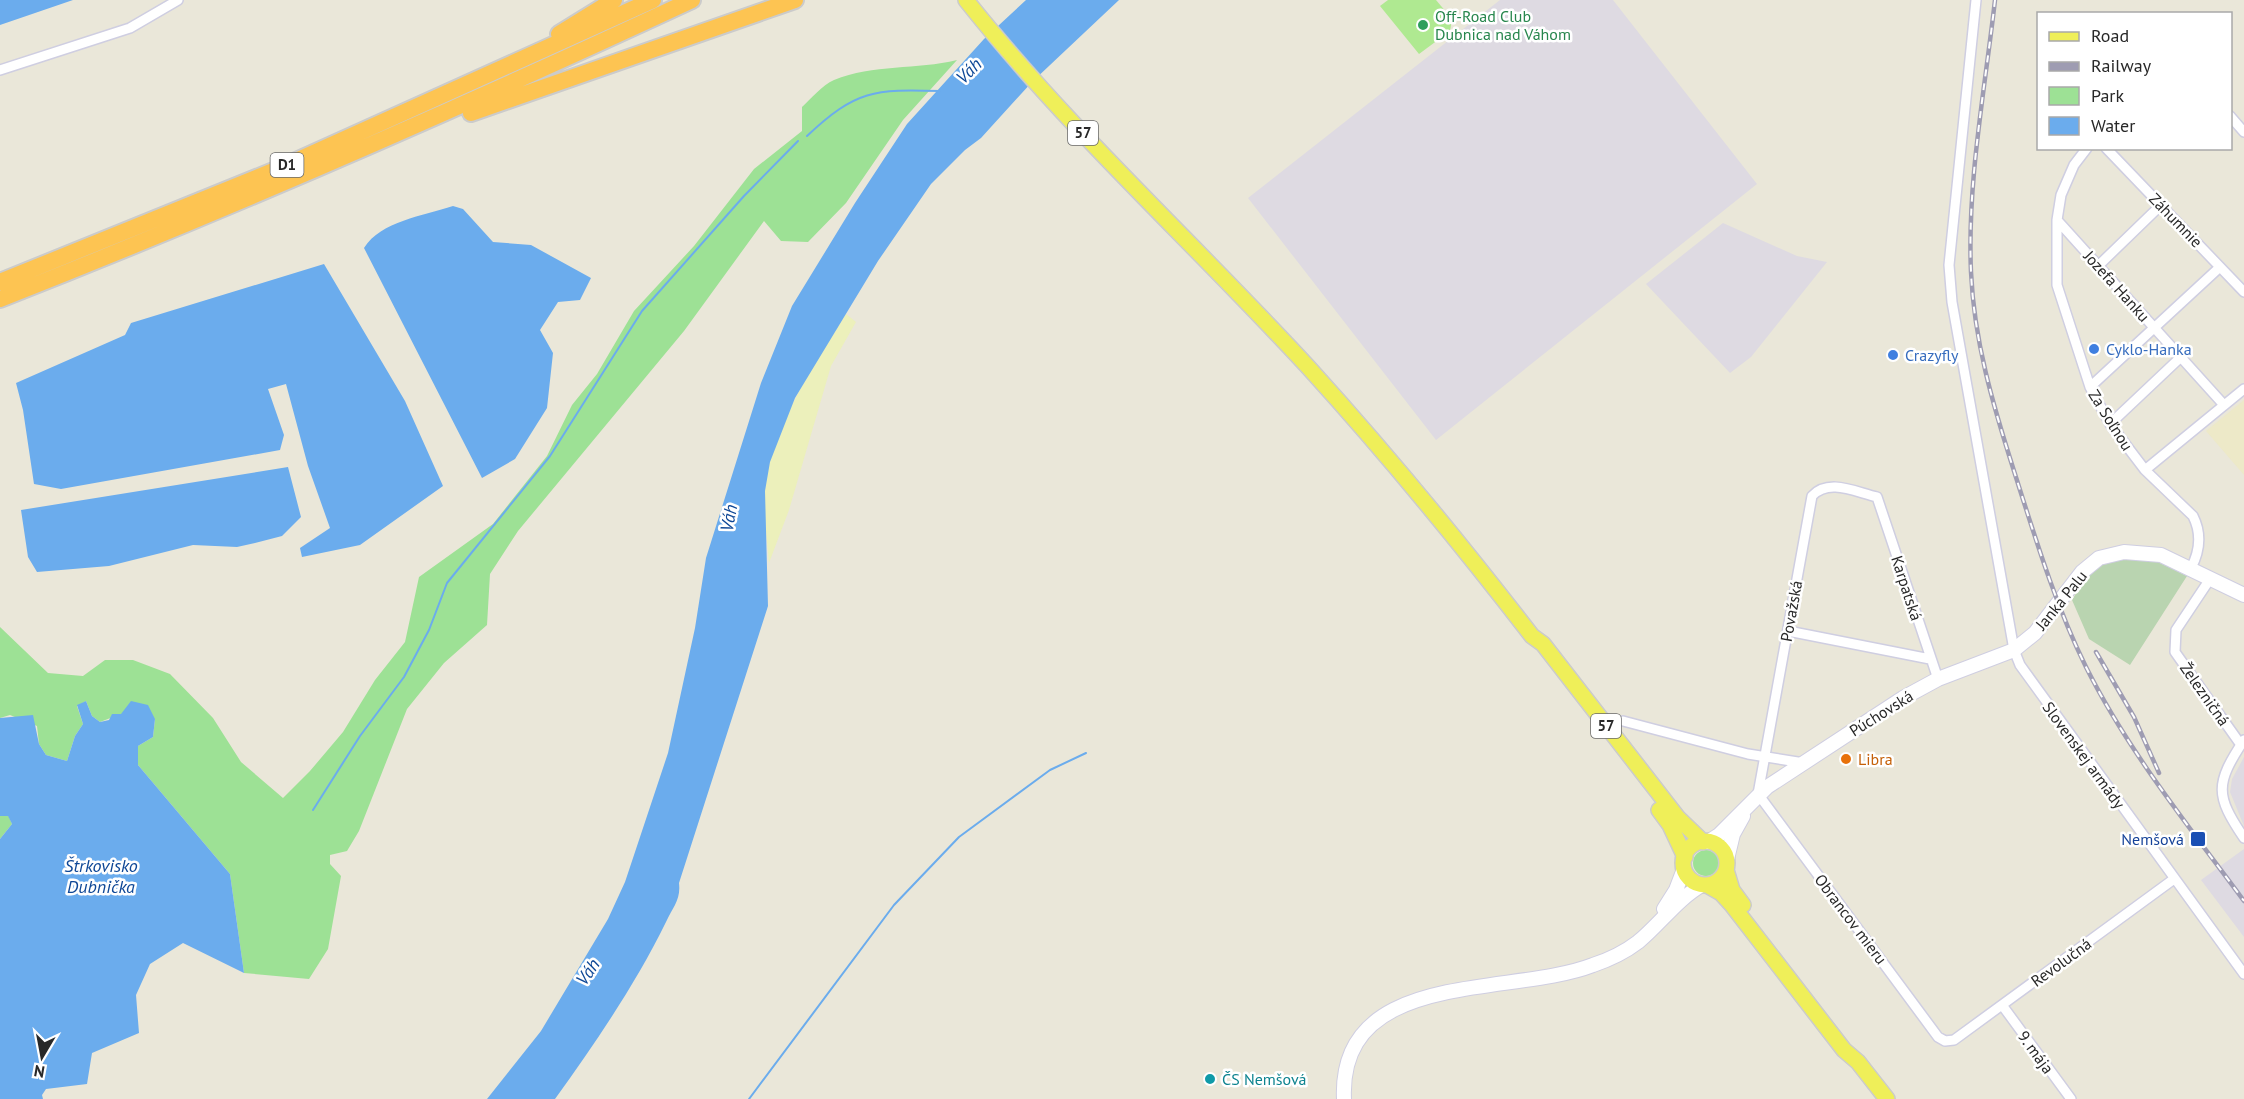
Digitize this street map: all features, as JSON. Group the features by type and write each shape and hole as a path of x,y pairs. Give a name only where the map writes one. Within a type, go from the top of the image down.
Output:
{"highway":[{"path":"489,76 614,0"},
{"name":"D1","path":"0,282 189,207 489,76 653,0"},
{"name":"D1","path":"0,299 192,223 405,132 692,0"},
{"path":"405,132 430,129 795,0"}],"main road":[{"name":"57","path":"966,0 1070,120 1309,368 1359,425 1430,508 1532,636 1543,644 1678,818 1705,842 1718,845 1727,864 1736,895 1852,1046 1858,1062"},
{"name":"Janka Palu","path":"2014,650 2035,633 2082,572 2099,558 2124,552 2148,552 2191,568 2244,595"},
{"name":"57","path":"1532,636 1535,649 1670,825 1693,881 1721,893 1732,905 1844,1050 1858,1062 1887,1099"},
{"name":"Púchovská","path":"1755,798 1903,698 1938,680 2014,650"},
{"path":"1654,927 1676,890 1690,848 1719,835 1755,798"},
{"path":"1344,1099 1346,1068 1358,1040 1378,1019 1396,1008 1444,993 1540,979 1582,969 1621,953 1636,943 1705,885 1719,880 1727,864 1733,834 1755,798"}],"street":[{"path":"0,70 130,28 178,0"},
{"name":"Slovenskej armády","path":"1976,0 1949,265 1955,320 2014,650 2020,665 2244,974"},
{"path":"2232,119 2244,132"},
{"name":"Za Soľnou","path":"2085,150 2074,165 2061,195 2057,220 2057,285 2090,387 2110,424 2145,470 2193,516 2197,524 2200,542 2191,568"},
{"name":"Záhumnie","path":"2108,150 2244,292"},
{"path":"2099,266 2162,204"},
{"name":"Jozefa Hanku","path":"2057,220 2224,405"},
{"path":"2090,387 2220,267"},
{"path":"2110,424 2182,356"},
{"path":"2145,470 2244,389"},
{"name":"Považská","path":"1755,798 1766,757 1812,496 1820,488 1830,486 1877,497"},
{"name":"Karpatská","path":"1877,497 1938,680"},
{"name":"Železničná","path":"2210,579 2176,630 2175,652 2224,722 2242,742 2222,778 2222,800 2244,838"},
{"path":"1788,632 1930,659"},
{"path":"1623,722 1766,757 1804,763"},
{"name":"Obrancov mieru","path":"1755,798 1938,1037 1945,1041"},
{"name":"Revolučná","path":"1945,1041 1954,1040 2174,879"},
{"name":"9. mája","path":"2002,1005 2071,1099"}],"shaded area":[{"path":"1500,0 1613,0 1757,184 1436,440 1248,198"},
{"path":"1723,223 1797,256 1827,262 1751,357 1730,373 1646,284"},
{"path":"2244,400 2244,475 2206,431"},
{"path":"2132,558 2154,560 2187,576 2130,665 2089,639 2072,600 2095,569 2110,561"},
{"path":"2244,757 2244,826 2230,792 2232,779"},
{"path":"2244,849 2244,937 2201,880"}],"green space":[{"name":"Off-Road Club Dubnica nad Váhom","path":"1388,0 1436,0 1452,19 1450,31 1419,54 1380,6"},
{"path":"957,60 903,120 846,203 808,242 781,241 764,221 684,331 518,531 490,574 487,625 444,663 407,709 359,831 347,851 330,855 330,864 341,876 328,949 309,979 244,973 230,874 138,765 138,746 153,737 155,719 121,714 100,722 92,716 86,701 77,706 83,724 75,736 67,761 46,755 39,744 37,726 10,715 0,718 0,627 48,673 83,676 105,660 133,660 170,674 213,718 241,762 283,798 310,771 343,732 375,680 405,642 419,577 493,524 547,456 572,405 597,374 634,311 694,246 754,169 802,131 802,107 825,85 849,75"},
{"path":"8,815 12,824 0,839 0,816"},
{"path":"1706,850 1715,854 1719,863 1715,872 1706,876 1697,872 1693,863 1697,854"}],"sand":[{"path":"846,314 856,322 831,366 789,510 769,563 765,489 775,443 796,398"}],"water":[{"path":"0,0 73,0 0,25"},
{"name":"Váh","path":"1026,0 1119,0 1032,82 981,138 965,150 931,184 878,261 795,398 770,462 765,491 768,606 679,883 676,903 628,991 555,1099 487,1099 541,1031 608,919 625,882 668,753 695,628 706,558 761,383 792,306 907,124 984,39"},
{"path":"453,206 463,209 493,242 531,245 591,278 580,300 558,302 540,330 553,353 547,408 515,459 482,478 364,248 371,239 392,225"},
{"path":"324,264 405,401 443,486 360,545 302,557 300,548 330,528 308,466 286,384 268,389 284,435 280,450 61,489 34,484 23,410 16,383 125,335 131,323"},
{"path":"288,467 301,517 282,536 237,547 193,545 109,566 37,572 28,557 21,510"},
{"name":"Štrkovisko Dubnička","path":"86,701 92,716 100,722 109,720 112,714 121,714 131,701 148,705 155,719 153,737 138,746 138,765 230,874 244,973 183,943 150,964 136,995 139,1033 92,1053 87,1084 46,1089 42,1095 43,1099 0,1099 0,839 12,824 8,816 0,816 0,718 33,715 39,744 46,755 67,761 75,736 83,724 77,705"}],"waterway":[{"path":"807,136 839,109 867,96 882,92 940,91"},
{"path":"313,810 360,736 404,677 429,630 447,583 550,456 642,311 744,196 798,141"},
{"path":"749,1099 894,905 959,837 1050,770 1086,753"}],"railway":[{"path":"1995,0 1974,170 1970,238 1976,323 1992,397 2046,570 2086,667 2140,758 2244,901"},
{"path":"2096,652 2134,717 2159,773"}],"place":[{"name":"Off-Road Club Dubnica nad Váhom","path":"1423,25"},
{"name":"Cyklo-Hanka","path":"2094,349"},
{"name":"Crazyfly","path":"1893,355"},
{"name":"Libra","path":"1846,759"},
{"name":"Nemšová","path":"2198,839"},
{"name":"ČS Nemšová","path":"1210,1079"}]}
